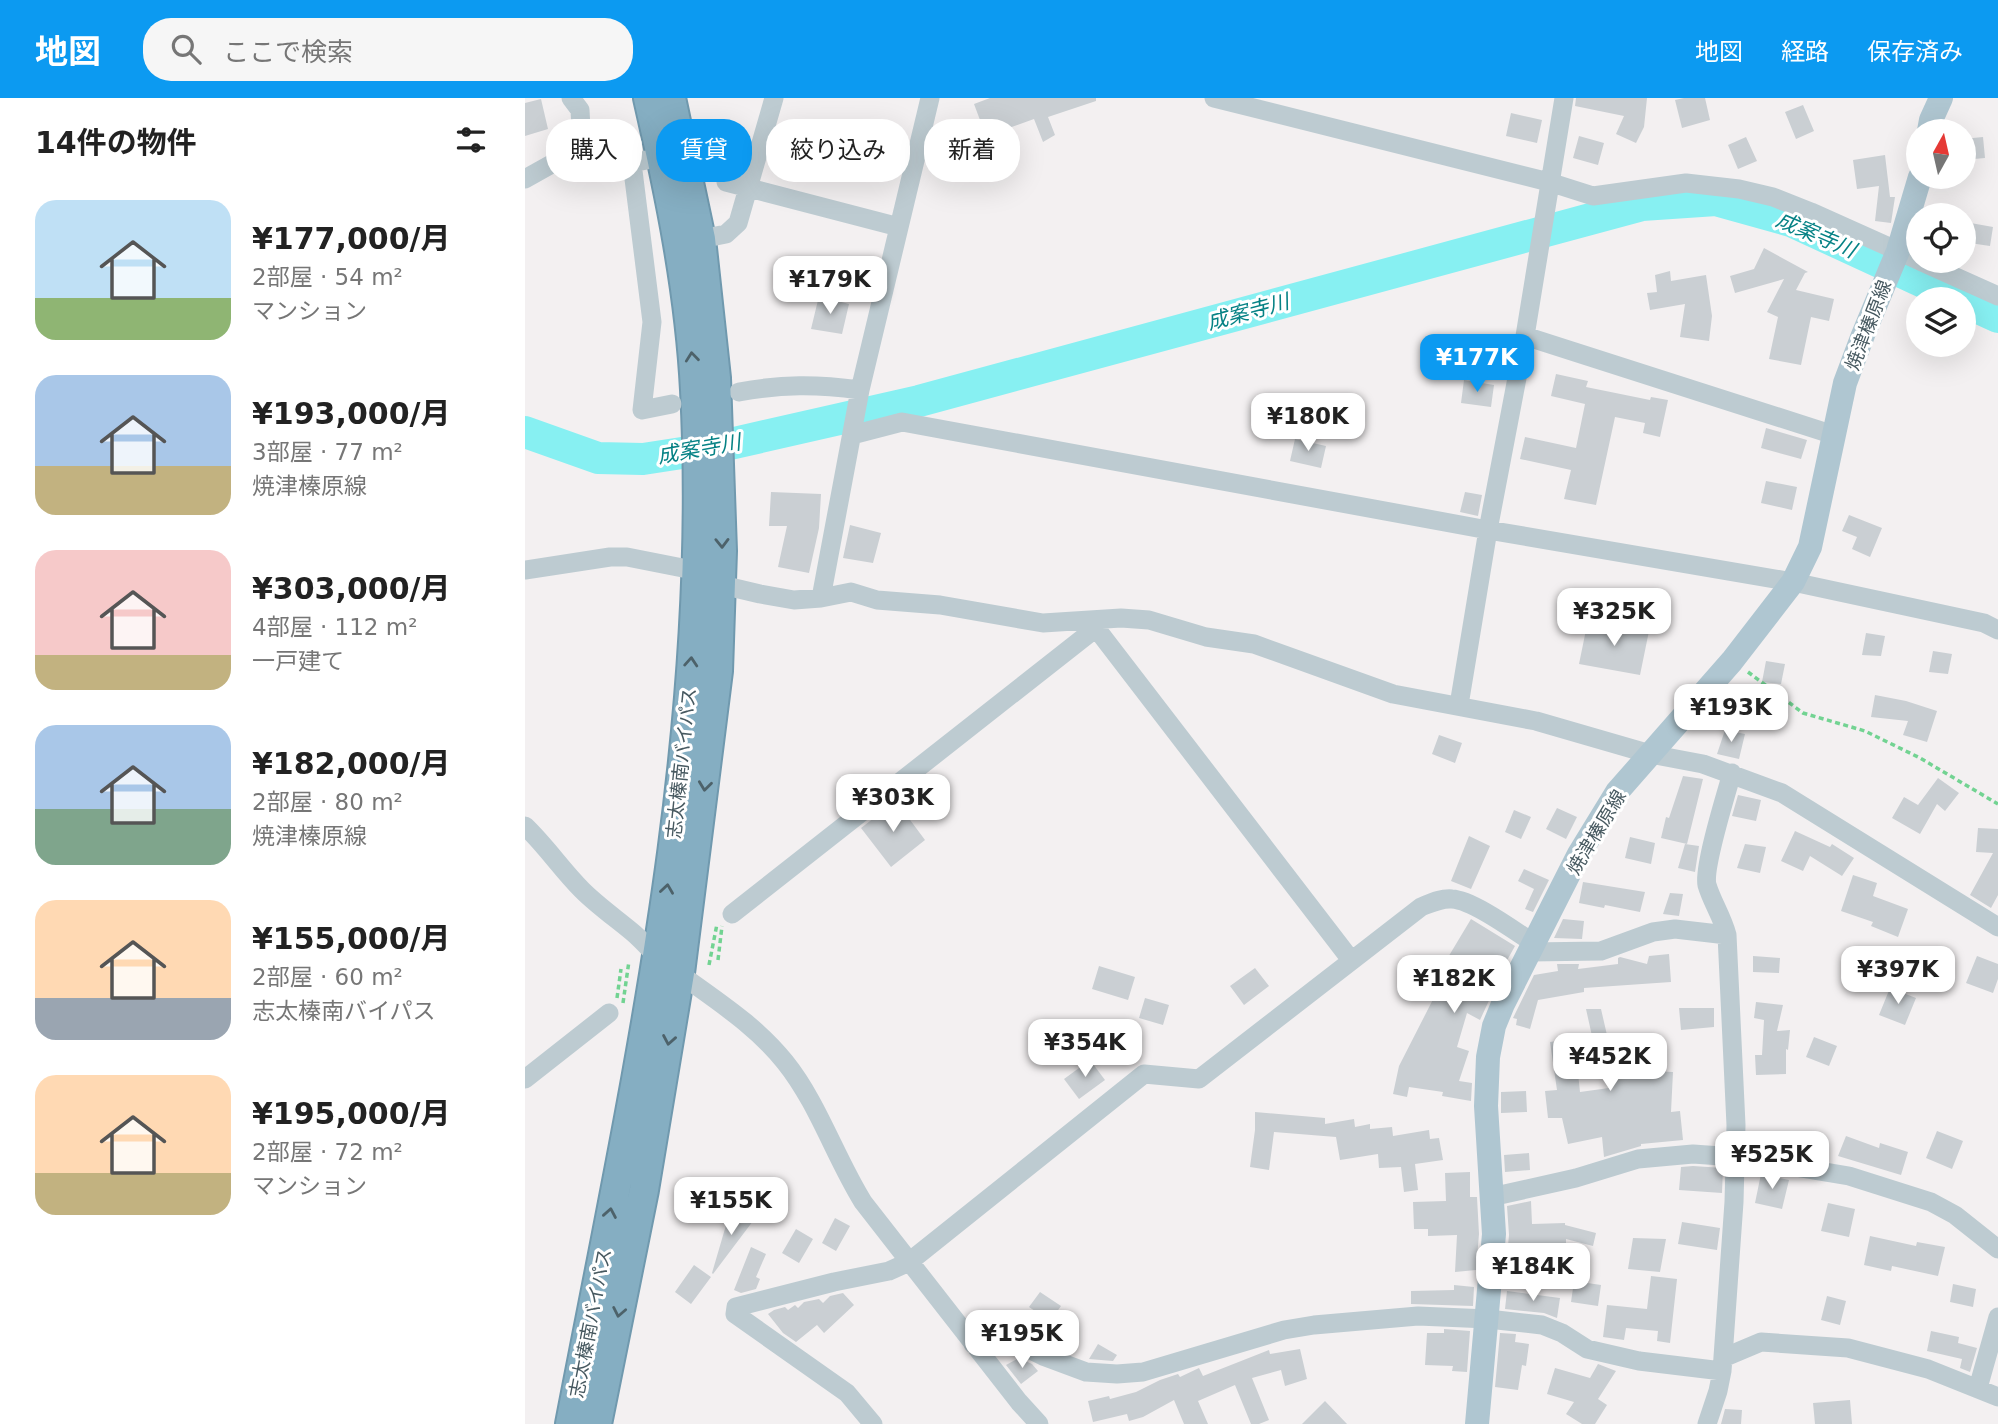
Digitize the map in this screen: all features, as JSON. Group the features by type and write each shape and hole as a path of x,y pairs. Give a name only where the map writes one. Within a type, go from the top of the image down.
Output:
{"highway":[{"name":"志太榛南バイパス","path":"648,98 656,135"},
{"name":"志太榛南バイパス","path":"597,1424 643,1189 680,973 714,719 710,478 701,239 671,98"},
{"name":"志太榛南バイパス","path":"665,182 684,285 695,388 707,422"},
{"name":"志太榛南バイパス","path":"571,1424 658,956 710,578"}],"main road":[{"path":"1931,119 1941,98"},
{"name":"焼津榛原線","path":"1477,1424 1495,1234 1486,1106 1488,1057 1503,1004 1579,854 1617,792 1732,661 1793,582 1810,547 1845,383 1880,291 1906,259"}],"street":[{"path":"571,98 580,110 580,119"},
{"path":"701,239 726,234 738,223 774,98"},
{"path":"821,598 860,390 930,98"},
{"path":"1214,98 1549,182 1593,196 1686,183 1739,189 1773,197 1906,256"},
{"path":"1459,705 1488,530 1525,336 1564,98"},
{"path":"525,180 546,168"},
{"path":"634,182 652,322 642,410 672,404"},
{"path":"726,182 899,227"},
{"path":"1945,273 1998,296"},
{"path":"1525,336 1835,435"},
{"path":"739,392 797,384 860,390"},
{"path":"852,435 902,422 1488,530 1793,582 1985,623 1998,630"},
{"path":"525,570 594,558 619,557 710,578 760,594 794,600 851,592 877,600 940,605 1042,623 1093,624 1121,618 1149,620 1206,637 1254,644 1394,694 1536,721 1650,754 1703,764 1732,773 1782,793 1998,927"},
{"path":"732,914 1093,624"},
{"path":"1093,624 1350,960"},
{"path":"1707,1424 1723,1365 1736,1125 1727,935 1723,917 1706,883 1714,839 1732,773"},
{"path":"525,826 582,890 658,956 768,1042 809,1099 852,1184 909,1262 1039,1424"},
{"path":"873,1424 847,1393 735,1314 736,1307 889,1271 909,1262 1144,1074 1199,1079 1350,960 1421,907 1436,900 1455,899 1479,909 1532,948 1601,950 1653,932 1675,929 1727,935"},
{"path":"525,1079 609,1013"},
{"path":"1491,1197 1576,1178 1638,1159 1693,1154 1735,1157 1850,1176 1931,1202 1955,1215 1998,1249"},
{"path":"973,1344 992,1331 1043,1356 1086,1372 1117,1374 1143,1372 1284,1330 1418,1316 1542,1325 1587,1349 1639,1361 1723,1365 1761,1342 1848,1348 1928,1368 1998,1397"},
{"path":"1978,1388 1998,1317"}],"path":[{"path":"1732,661 1803,713 1865,731 1920,758 1998,804"},
{"path":"709,965 716,924 723,924 718,960"},
{"path":"621,969 616,1007 622,1008 629,961"}],"building":[{"path":"990,98 1096,98 1096,101 1048,117 1055,135 1043,142 1034,119 1020,124 1020,119 980,119 974,104"},
{"path":"1576,98 1647,98 1644,127 1636,143 1616,134 1624,116 1575,106"},
{"path":"1705,98 1710,120 1682,128 1675,100"},
{"path":"541,99 546,130 525,136 525,103"},
{"path":"1803,105 1814,131 1796,139 1785,112"},
{"path":"1511,113 1542,120 1537,143 1506,136"},
{"path":"1579,136 1604,143 1598,165 1573,158"},
{"path":"1746,137 1757,161 1738,169 1728,145"},
{"path":"1983,137 1985,158 1976,159 1976,138"},
{"path":"1885,155 1890,197 1895,197 1891,223 1875,221 1879,186 1857,189 1853,160"},
{"path":"1976,224 1993,227 1990,246 1976,244"},
{"path":"1764,248 1808,272 1796,290 1834,299 1829,321 1811,317 1801,365 1769,359 1778,317 1767,312 1784,279 1735,293 1730,276 1754,269"},
{"path":"1670,271 1671,281 1706,275 1712,316 1709,341 1680,337 1685,304 1650,310 1647,293 1657,292 1655,275"},
{"path":"819,296 849,304 842,334 811,329"},
{"path":"1556,374 1588,381 1586,387 1650,400 1651,397 1668,400 1660,437 1643,433 1645,423 1615,417 1596,505 1564,499 1571,470 1520,459 1525,437 1576,448 1585,404 1551,396"},
{"path":"1464,380 1494,385 1491,407 1461,403"},
{"path":"1766,428 1807,440 1801,459 1761,448"},
{"path":"1295,439 1326,446 1321,468 1290,461"},
{"path":"1766,481 1797,487 1792,510 1761,503"},
{"path":"771,492 821,494 819,528 809,573 778,567 787,526 769,526"},
{"path":"1465,492 1482,495 1478,516 1460,512"},
{"path":"1849,515 1882,528 1870,557 1852,549 1857,537 1842,531"},
{"path":"850,525 881,533 873,563 843,558"},
{"path":"1588,620 1649,631 1640,675 1579,664"},
{"path":"1866,633 1885,636 1881,656 1862,655"},
{"path":"1933,651 1952,654 1948,674 1929,672"},
{"path":"1766,661 1785,664 1781,684 1762,682"},
{"path":"1875,695 1937,711 1927,742 1903,735 1908,721 1871,717"},
{"path":"1725,730 1745,734 1739,759 1717,754"},
{"path":"1439,735 1462,743 1455,763 1432,754"},
{"path":"1683,776 1703,779 1687,844 1661,838 1666,817 1669,818"},
{"path":"1938,778 1959,793 1945,811 1937,804 1920,834 1892,818 1904,797 1918,805"},
{"path":"1738,795 1761,800 1756,821 1732,816"},
{"path":"896,801 925,840 891,867 861,828"},
{"path":"1557,808 1577,817 1566,839 1546,829"},
{"path":"1514,810 1531,817 1521,839 1505,832"},
{"path":"1978,828 1998,829 1998,895 1991,908 1970,895 1993,853 1976,852"},
{"path":"1795,831 1830,847 1832,844 1854,858 1842,876 1810,856 1803,871 1781,861"},
{"path":"1469,836 1490,846 1471,889 1451,881"},
{"path":"1630,837 1655,843 1651,864 1625,858"},
{"path":"1685,844 1699,846 1695,872 1678,868"},
{"path":"1745,844 1766,847 1760,873 1737,868"},
{"path":"1524,869 1549,880 1533,912 1525,909 1534,889 1518,881"},
{"path":"1853,875 1877,883 1873,896 1908,909 1898,937 1871,926 1873,922 1841,911"},
{"path":"1583,882 1645,892 1640,912 1579,903"},
{"path":"1670,893 1683,894 1679,916 1663,914"},
{"path":"1471,919 1515,946 1495,982 1498,981 1480,1020 1467,1013 1457,1047 1469,1051 1459,1081 1472,1083 1471,1101 1442,1096 1443,1092 1409,1087 1407,1097 1393,1094 1399,1066 1447,972 1441,969"},
{"path":"1563,919 1584,921 1582,939 1554,938"},
{"path":"1669,954 1671,982 1584,988 1584,992 1538,1000 1530,1029 1516,1025 1517,1019 1513,1018 1534,975 1558,971 1557,964 1579,964 1578,969 1618,964 1620,957 1647,964 1649,956"},
{"path":"1753,956 1780,958 1779,973 1753,972"},
{"path":"1977,956 1998,964 1998,979 1993,993 1966,983"},
{"path":"1099,966 1135,977 1128,1000 1092,989"},
{"path":"1255,968 1269,986 1244,1005 1230,986"},
{"path":"1890,988 1916,998 1905,1025 1879,1015"},
{"path":"1145,998 1169,1005 1163,1025 1139,1018"},
{"path":"1756,1002 1783,1005 1777,1031 1790,1030 1788,1050 1786,1049 1786,1074 1756,1075 1755,1055 1762,1055 1764,1020 1754,1018"},
{"path":"1679,1008 1714,1008 1714,1027 1681,1030"},
{"path":"1586,1009 1601,1009 1607,1035 1624,1033 1630,1070 1673,1072 1671,1112 1680,1111 1683,1140 1641,1144 1604,1157 1602,1137 1568,1144 1562,1118 1548,1118 1545,1091 1557,1090 1550,1042 1592,1036","holes":["1604,1059 1609,1088 1580,1092 1577,1064"]},
{"path":"1814,1037 1837,1046 1829,1066 1806,1057"},
{"path":"1090,1060 1105,1080 1079,1099 1064,1079"},
{"path":"1526,1091 1527,1112 1501,1113 1501,1092"},
{"path":"1255,1112 1325,1118 1325,1124 1354,1119 1355,1127 1370,1124 1370,1129 1392,1127 1393,1136 1429,1130 1430,1139 1439,1138 1443,1160 1415,1164 1418,1190 1404,1192 1401,1167 1379,1168 1378,1154 1340,1160 1336,1137 1274,1132 1269,1170 1250,1167"},
{"path":"1937,1131 1963,1141 1952,1169 1926,1158"},
{"path":"1846,1136 1879,1148 1880,1143 1908,1152 1901,1175 1838,1156"},
{"path":"1529,1153 1530,1170 1505,1172 1504,1155"},
{"path":"1681,1167 1723,1168 1722,1193 1679,1190"},
{"path":"1470,1172 1470,1197 1477,1197 1479,1234 1476,1270 1455,1272 1457,1235 1428,1236 1428,1229 1414,1229 1413,1202 1446,1201 1445,1173"},
{"path":"1761,1174 1789,1180 1782,1209 1755,1203"},
{"path":"1531,1201 1532,1224 1565,1223 1596,1233 1593,1246 1566,1239 1566,1263 1506,1267 1509,1235 1507,1206"},
{"path":"1828,1203 1855,1209 1849,1237 1821,1231"},
{"path":"729,1215 753,1221 713,1274 712,1273"},
{"path":"835,1218 850,1226 836,1251 822,1243"},
{"path":"1682,1222 1720,1228 1717,1250 1678,1244"},
{"path":"796,1229 813,1239 799,1263 782,1253"},
{"path":"1870,1236 1916,1246 1917,1242 1945,1247 1938,1276 1892,1266 1891,1271 1864,1265"},
{"path":"1633,1238 1666,1239 1660,1272 1628,1269"},
{"path":"751,1247 766,1254 756,1277 760,1279 756,1289 741,1293 734,1290"},
{"path":"694,1265 711,1277 691,1304 675,1292"},
{"path":"1651,1276 1677,1279 1670,1343 1657,1341 1658,1331 1626,1328 1624,1340 1603,1337 1607,1305 1647,1309"},
{"path":"1574,1281 1601,1285 1598,1306 1571,1302"},
{"path":"1953,1284 1976,1289 1973,1307 1950,1302"},
{"path":"1454,1285 1474,1287 1473,1306 1411,1304 1411,1291 1454,1290"},
{"path":"1507,1291 1560,1298 1557,1318 1544,1313 1505,1309"},
{"path":"1040,1292 1061,1306 1047,1326 1074,1342 1067,1352 1025,1334 1038,1313 1029,1307"},
{"path":"843,1293 854,1305 824,1333 817,1325 796,1342 783,1333 768,1314 785,1307 788,1310 795,1305 798,1308 804,1302 819,1299 823,1303 830,1296"},
{"path":"1827,1296 1846,1301 1840,1325 1821,1320"},
{"path":"1444,1329 1470,1331 1467,1372 1452,1371 1453,1366 1425,1365 1427,1333 1444,1333"},
{"path":"1931,1331 1959,1337 1958,1343 1977,1348 1970,1372 1960,1368 1962,1359 1927,1351"},
{"path":"1500,1333 1516,1334 1515,1342 1529,1344 1526,1366 1522,1365 1518,1390 1495,1387"},
{"path":"1098,1344 1117,1355 1113,1361 1089,1359"},
{"path":"1300,1349 1307,1379 1285,1386 1281,1370 1252,1378 1269,1420 1259,1424 1251,1424 1235,1385 1198,1401 1208,1424 1184,1424 1174,1400 1143,1417 1129,1421 1127,1414 1093,1422 1088,1401 1136,1392 1160,1380 1178,1374 1180,1377 1199,1368 1203,1376 1269,1350 1270,1354"},
{"path":"1019,1358 1032,1364 1038,1371 1021,1384 1006,1365"},
{"path":"1598,1364 1616,1371 1598,1399 1607,1405 1595,1424 1582,1424 1566,1414 1574,1402 1547,1394 1555,1368 1590,1378"},
{"path":"1850,1400 1852,1424 1815,1424 1813,1403"},
{"path":"1325,1401 1347,1424 1302,1424"},
{"path":"1725,1409 1742,1410 1741,1424 1721,1424"}],"waterway":[{"name":"成案寺川","path":"525,432 598,458 643,459 708,449 919,401 1642,205 1716,200 1791,221 1934,287"},
{"name":"成案寺川","path":"1976,307 1998,317"}]}
